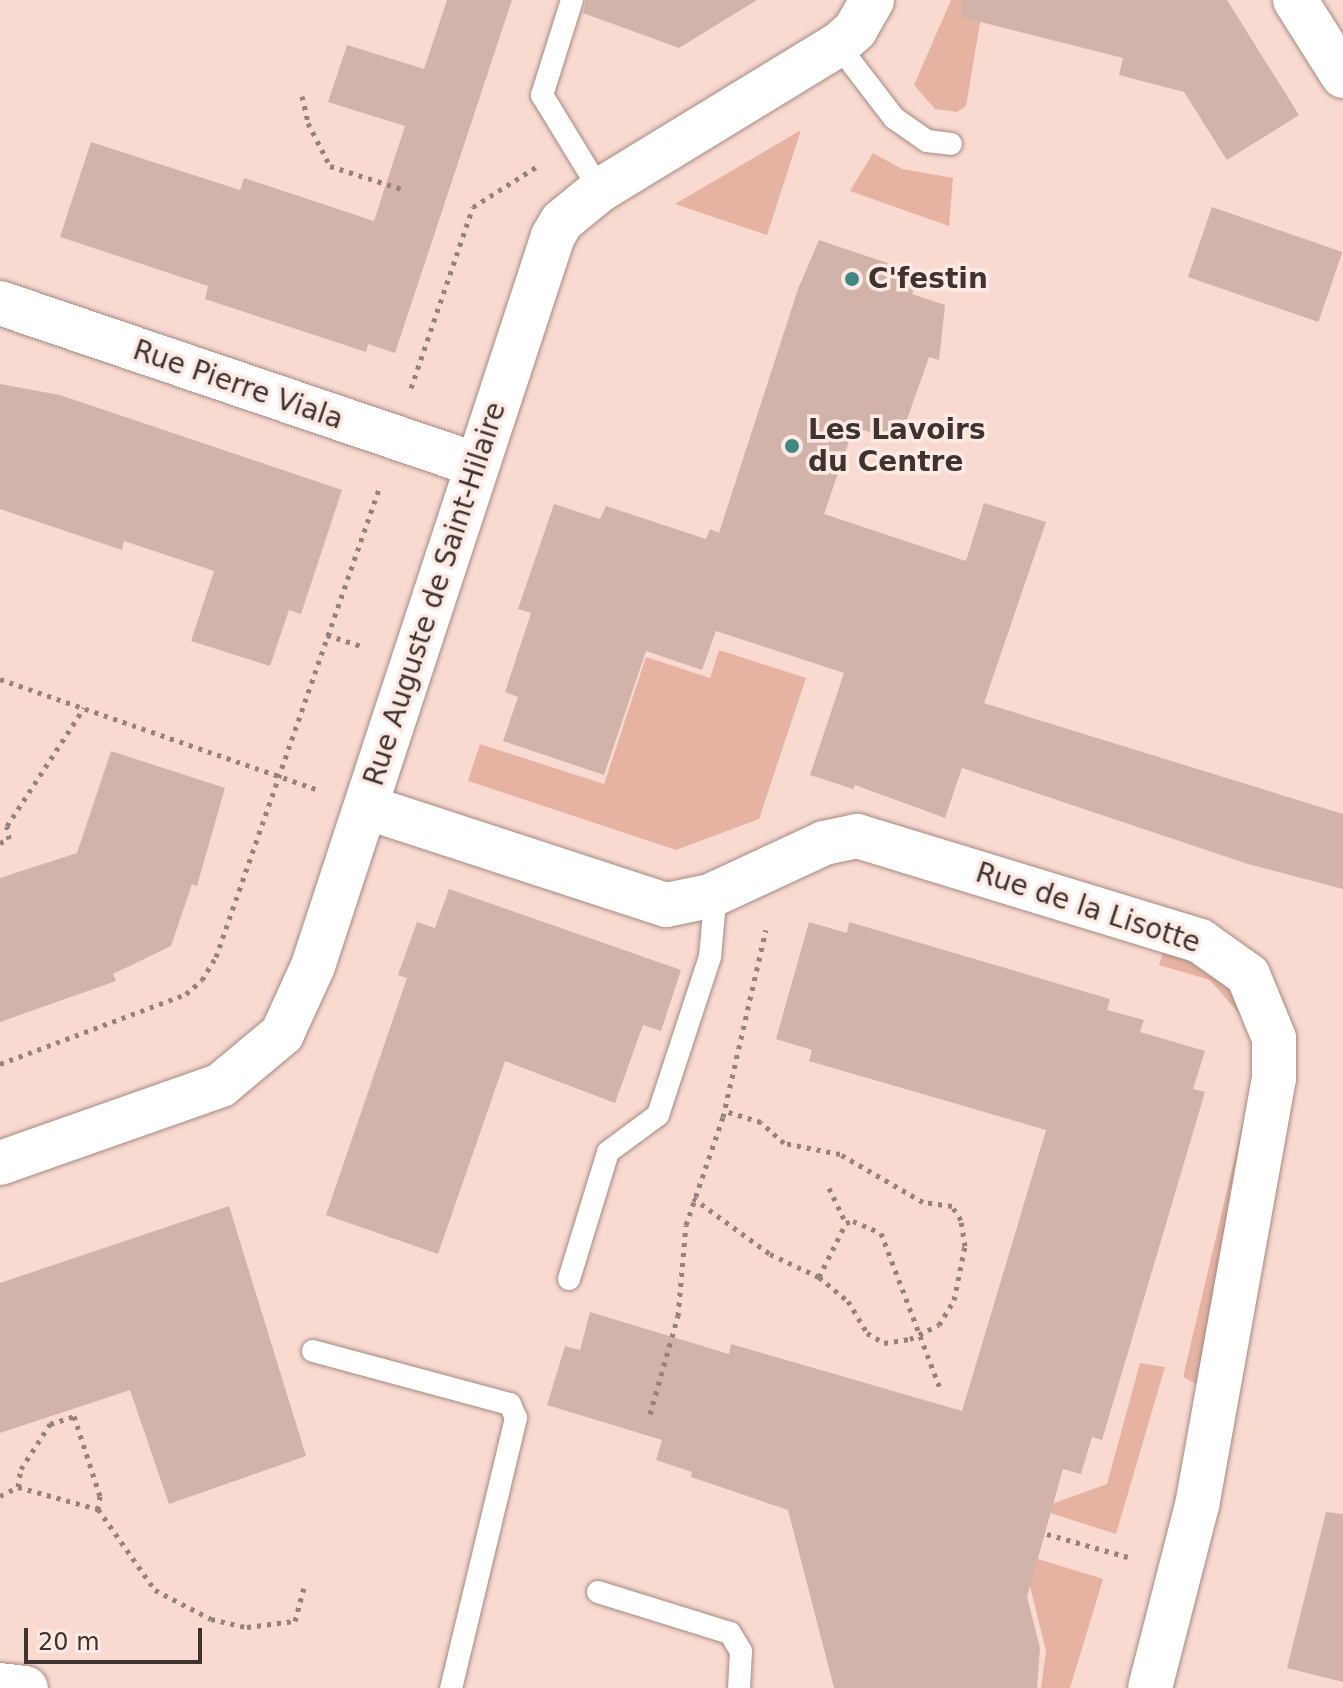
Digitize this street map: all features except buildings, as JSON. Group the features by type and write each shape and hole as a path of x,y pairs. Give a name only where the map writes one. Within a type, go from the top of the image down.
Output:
{"street":[{"name":"Rue Auguste de Saint-Hilaire","path":"0,1163 221,1085 263,1054 282,1034 307,981 346,800 477,465 553,236 562,221 600,190 838,45 855,30 872,0"},
{"path":"1295,0 1343,76"},
{"name":"Rue Pierre Viala","path":"0,303 98,339 477,465"},
{"name":"Rue de la Lisotte","path":"346,800 666,905 710,896 824,843 857,836 1200,941 1248,975 1274,1038 1274,1078 1197,1505 1150,1688"},
{"path":"0,1685 26,1688"}],"lane":[{"path":"572,0 542,95 600,190"},
{"path":"838,45 894,118 927,141 951,144"},
{"path":"569,1279 608,1152 658,1115 710,957 710,896"},
{"path":"313,1351 510,1404 516,1418 451,1688"},
{"path":"598,1592 730,1633 741,1651 739,1688"}],"path":[{"path":"302,96 308,123 330,166 405,190"},
{"path":"0,1064 186,994 202,980 216,957 385,470"},
{"path":"327,635 372,650"},
{"path":"0,679 346,800"},
{"path":"0,843 9,839 7,826 84,708"},
{"path":"650,1414 678,1316 686,1225 724,1111 765,934"},
{"path":"693,1198 770,1254 819,1277 848,1301 867,1333 884,1343 918,1335 939,1325 963,1274 961,1220 952,1206 923,1202 840,1154 784,1143 761,1122 724,1111"},
{"path":"829,1188 846,1223"},
{"path":"819,1277 846,1223 853,1221 881,1233 940,1388"},
{"path":"18,1487 21,1469 50,1424 74,1416 100,1496 98,1509"},
{"path":"0,1496 18,1487 98,1509 155,1590 211,1619 247,1627 295,1621 304,1587"},
{"path":"1047,1534 1139,1561"}],"shaded area":[{"path":"951,0 984,0 966,106 957,112 935,109 914,85"},
{"path":"801,130 767,235 675,204"},
{"path":"873,153 902,169 953,178 949,226 850,191"},
{"path":"719,650 806,678 759,819 676,850 468,781 480,744 604,784 646,657 710,678"},
{"path":"1166,943 1214,969 1237,988 1259,1036 1258,1080 1206,1380 1198,1385 1183,1377 1253,1080 1253,1050 1247,1023 1210,980 1159,965"},
{"path":"1140,1363 1165,1367 1116,1534 1038,1509 1107,1484"},
{"path":"1022,1554 1103,1579 1070,1688 1041,1688 1046,1651"}],"place":[{"name":"C'festin","path":"852,279"},
{"name":"Les Lavoirs du Centre","path":"792,446"}]}
